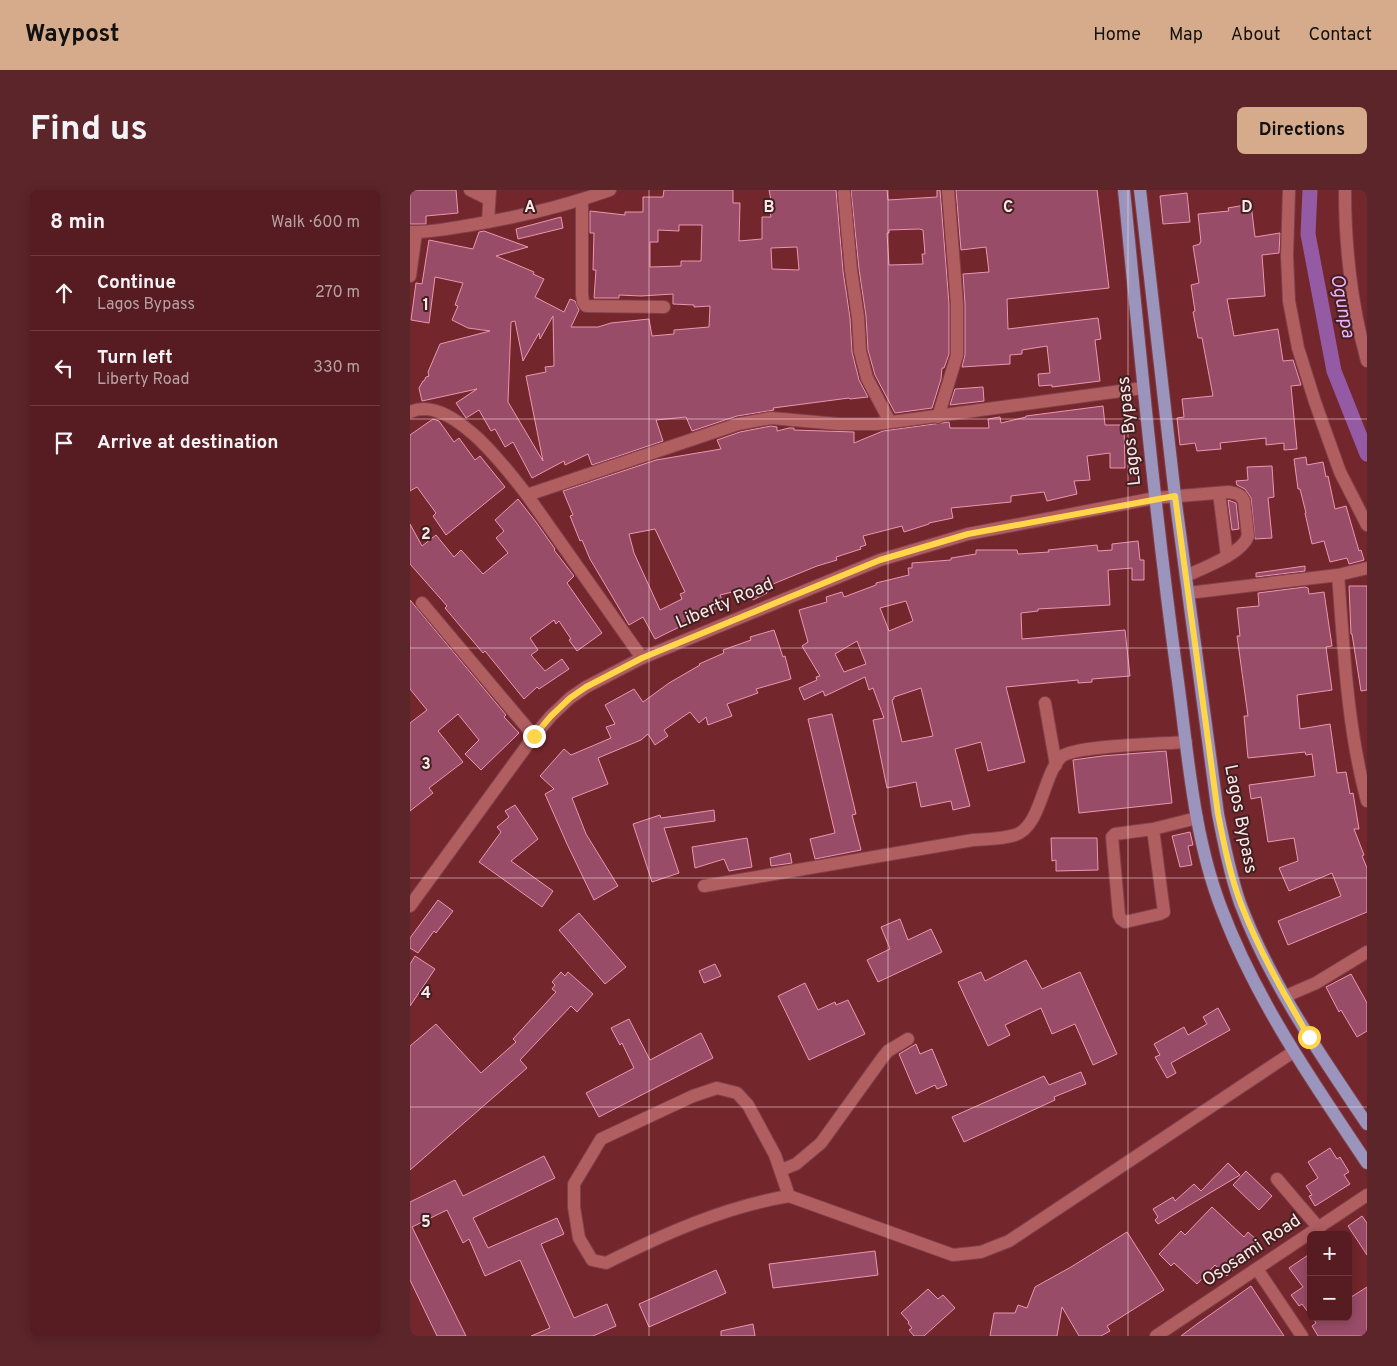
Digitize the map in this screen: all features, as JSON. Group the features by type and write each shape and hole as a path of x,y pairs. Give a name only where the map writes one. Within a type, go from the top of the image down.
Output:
{"main road":[{"name":"Lagos Bypass","path":"1124,190 1155,498 1186,742 1197,818 1208,865 1221,909 1263,1000 1293,1052 1367,1163"},
{"name":"Lagos Bypass","path":"1140,190 1175,496 1217,805 1227,859 1240,902 1261,950 1309,1037 1367,1124"}],"street":[{"path":"470,190 489,195 488,222"},
{"path":"410,276 413,232 488,222 582,200 610,190"},
{"path":"938,417 957,354 957,304 948,190"},
{"path":"1289,190 1287,256 1289,302 1298,348 1340,472 1367,525"},
{"path":"1345,190 1345,231 1350,288 1357,327 1367,361"},
{"path":"844,193 860,351 867,378 890,422"},
{"path":"582,200 582,294 583,302 586,306 664,307"},
{"path":"527,495 738,424 771,418 838,424 876,424 1143,388"},
{"path":"412,407 432,410 447,415 467,428 487,446 508,469 642,658"},
{"path":"1186,576 1227,556 1219,493"},
{"name":"Liberty Road","path":"410,906 534,736 551,716 570,698 586,687 642,658 846,572 919,547 968,534 1155,498 1219,493 1242,496 1248,536 1246,542 1240,548 1227,556"},
{"path":"1188,593 1338,575 1367,568"},
{"path":"1338,575 1344,671 1360,774 1367,801"},
{"path":"422,603 534,736"},
{"path":"1045,703 1056,765"},
{"path":"704,886 973,840 1016,835 1027,826 1037,810 1051,772 1062,756 1090,749 1186,742"},
{"path":"1153,829 1164,912 1125,922 1119,915 1112,837 1115,834 1153,829 1197,818"},
{"path":"1286,996 1316,983 1367,952"},
{"path":"781,1170 796,1164 821,1143 883,1056 908,1039"},
{"path":"789,1196 775,1155 748,1106 737,1093 717,1088 694,1096 601,1139 574,1184 574,1207 580,1238 592,1260 606,1263 710,1216 761,1201 789,1196 953,1255 981,1252 1009,1241 1293,1052"},
{"path":"1277,1180 1318,1227"},
{"name":"Ososami Road","path":"1156,1336 1367,1194"},
{"path":"1257,1269 1302,1336"}],"building":[{"path":"410,190 456,190 458,213 426,216 426,224 410,224"},
{"path":"664,190 733,190 733,203 740,203 739,241 762,239 762,217 771,217 769,205 772,205 769,190 836,190 852,352 859,380 868,397 773,408 774,410 737,416 692,431 686,417 656,420 663,441 592,465 588,454 565,465 564,461 532,478 513,442 505,447 495,429 491,431 479,410 466,418 456,403 477,389 422,401 419,388 426,377 429,376 428,372 440,344 490,331 468,328 452,320 458,306 455,305 463,283 435,277 429,323 411,320 416,283 422,284 429,240 473,249 479,232 484,231 528,247 496,256 534,272 533,274 544,279 535,297 564,312 570,299 575,301 579,310 571,327 598,327 611,323 649,319 652,336 674,334 674,330 709,327 710,306 694,307 694,305 673,304 673,294 619,295 619,298 594,298 596,270 593,270 594,233 590,233 590,211 625,215 625,212 643,212 643,197 663,197","holes":["679,225 702,225 701,261 681,261 681,266 650,267 650,242 658,242 658,230 679,231","797,247 799,270 772,269 771,248","553,316 554,366 545,367 546,372 526,376 543,461 508,402 511,322 515,321 523,361 539,333 540,339"]},
{"path":"851,190 887,190 888,200 937,197 937,190 940,190 949,304 949,354 944,368 942,368 941,379 932,408 895,413 875,375 868,350 866,316","holes":["889,230 923,230 925,254 922,254 923,264 889,265 887,233 889,233"]},
{"path":"956,190 1097,190 1109,288 1007,299 1008,329 1098,318 1101,339 1095,340 1100,381 1052,387 1052,385 1039,386 1038,374 1050,373 1047,346 1022,350 1022,354 1010,355 1010,364 962,367 965,355 963,274 989,272 986,247 961,250"},
{"path":"1187,193 1190,222 1163,224 1160,196"},
{"path":"1251,204 1255,237 1280,233 1279,253 1262,255 1265,296 1227,299 1234,336 1278,329 1283,361 1293,360 1301,385 1291,386 1297,449 1284,450 1284,443 1266,445 1266,438 1220,443 1221,449 1197,451 1195,443 1180,445 1177,418 1184,417 1182,399 1213,396 1202,338 1198,338 1193,312 1195,311 1191,285 1199,283 1193,246 1201,242 1198,214 1229,211 1228,208"},
{"path":"561,217 563,228 518,239 516,229"},
{"path":"983,387 984,401 950,405 955,389"},
{"path":"1103,406 1105,425 1124,425 1125,468 1110,468 1110,453 1087,456 1090,480 1074,481 1077,494 1047,501 1044,492 1011,496 1011,502 951,508 953,518 929,523 904,532 902,526 863,536 866,545 860,547 861,549 836,557 837,560 773,584 766,589 767,593 753,600 748,588 720,595 724,605 655,639 643,617 629,625 590,559 582,540 580,541 570,516 573,515 563,491 656,460 721,449 717,440 740,432 771,426 777,427 777,431 794,428 794,430 854,432 854,443 883,431 949,422 950,428 989,428 988,419 1000,417 1001,423 1026,416","holes":["655,529 685,592 680,594 682,599 660,610 634,553 629,534"]},
{"path":"433,419 439,421 454,442 459,438 475,460 480,456 505,487 446,535 433,516 436,513 417,487 410,491 410,435"},
{"path":"1306,457 1307,465 1323,462 1335,509 1346,506 1359,551 1361,550 1364,560 1349,564 1347,558 1330,562 1324,541 1312,544 1300,489 1298,489 1294,459"},
{"path":"1272,466 1274,497 1268,498 1272,538 1255,539 1251,498 1245,489 1237,485 1236,481 1248,480 1247,467"},
{"path":"518,499 574,576 567,583 602,633 577,651 559,621 556,624 554,620 530,638 538,650 531,655 545,671 562,659 569,669 539,689 537,687 524,699 485,651 483,653 445,608 447,606 410,564 410,524 422,546 436,535 454,557 461,550 483,574 508,553 496,538 504,531 495,520"},
{"path":"1228,500 1236,503 1239,529 1232,530"},
{"path":"1138,541 1140,560 1144,560 1144,580 1132,580 1132,568 1108,570 1110,605 1038,609 1038,611 1021,613 1022,639 1125,630 1130,676 1092,679 1092,682 1078,683 1078,680 1006,687 1025,762 988,771 981,742 955,749 970,806 953,810 951,801 921,807 916,782 887,788 873,720 884,718 873,688 869,690 865,677 825,696 823,691 804,700 799,688 817,680 816,677 820,676 802,646 808,642 799,610 827,602 826,597 842,592 844,597 876,585 876,583 909,575 908,568 912,568 912,563 951,560 951,558 976,554 976,550 1017,550 1018,554 1049,552 1048,550 1097,545 1098,551 1112,550 1112,544","holes":["906,601 913,621 889,631 880,608","857,641 866,664 844,672 835,654","921,688 933,736 902,742 892,700 894,697"]},
{"path":"1305,566 1305,571 1256,577 1256,573"},
{"path":"1349,586 1367,586 1367,690 1361,691 1351,634"},
{"path":"1308,588 1309,594 1324,592 1332,646 1326,647 1332,690 1297,695 1300,729 1330,724 1337,773 1346,772 1350,794 1353,793 1359,829 1354,829 1367,868 1367,912 1288,945 1278,921 1341,896 1332,873 1289,891 1279,868 1298,861 1294,838 1268,842 1261,797 1251,799 1249,785 1315,776 1312,754 1306,755 1305,752 1248,758 1244,716 1248,716 1237,636 1240,636 1237,608 1259,606 1258,593"},
{"path":"410,600 519,733 481,770 465,754 479,740 458,714 438,731 463,762 429,788 433,793 410,811 410,723 427,710 410,689"},
{"path":"774,630 783,657 785,656 791,679 756,689 758,693 727,704 732,716 708,725 706,717 699,723 690,712 664,730 668,736 655,745 648,734 641,740 598,758 608,784 572,798 586,834 618,886 594,900 545,794 554,789 540,776 564,749 571,755 611,738 606,727 615,724 605,705 634,689 643,702 699,664 724,653 723,650 751,640 750,637"},
{"path":"832,714 856,814 852,815 861,850 815,859 810,839 835,833 808,719"},
{"path":"1166,751 1172,803 1079,813 1073,760"},
{"path":"515,805 538,839 511,861 553,891 542,907 479,862 501,832 497,827 509,817 505,811"},
{"path":"714,810 715,821 664,828 679,873 652,882 633,824 660,815 661,818"},
{"path":"1190,832 1193,845 1188,846 1192,865 1180,867 1172,836"},
{"path":"747,838 752,867 729,871 724,859 695,868 692,847"},
{"path":"1051,838 1097,838 1098,870 1056,871 1056,860 1052,861"},
{"path":"790,853 792,863 771,866 770,858"},
{"path":"438,900 453,911 436,933 434,931 418,953 410,948 410,938"},
{"path":"579,913 626,967 605,984 559,930"},
{"path":"900,919 908,940 931,929 942,952 878,982 867,960 890,949 881,927"},
{"path":"415,956 435,969 410,1006 410,964"},
{"path":"1026,960 1042,989 1080,972 1117,1054 1093,1065 1075,1024 1052,1034 1041,1008 1005,1025 1010,1035 988,1046 958,982 981,972 985,981"},
{"path":"715,964 721,976 704,983 699,971"},
{"path":"561,972 565,976 568,972 593,994 577,1012 571,1006 520,1060 527,1068 410,1170 410,1046 436,1024 481,1073 516,1042 513,1039 556,992 552,989 555,985 552,982"},
{"path":"1351,974 1367,1003 1367,1031 1357,1037 1341,1010 1339,1012 1326,987"},
{"path":"805,983 818,1010 835,1002 836,1005 848,1000 865,1034 809,1060 778,996"},
{"path":"1218,1008 1230,1030 1171,1063 1176,1073 1167,1078 1155,1057 1160,1055 1154,1044 1184,1027 1188,1035 1207,1024 1203,1017"},
{"path":"629,1019 650,1060 701,1033 713,1058 599,1117 586,1093 634,1068 622,1043 620,1045 611,1028"},
{"path":"916,1044 920,1054 932,1049 947,1085 937,1089 935,1085 916,1094 899,1054"},
{"path":"1081,1072 1086,1084 1054,1097 1055,1100 964,1142 952,1117 1044,1076 1049,1085"},
{"path":"1330,1148 1337,1159 1340,1157 1349,1172 1344,1175 1350,1184 1315,1206 1309,1196 1312,1195 1306,1186 1318,1178 1308,1162"},
{"path":"544,1156 555,1178 473,1218 488,1248 557,1218 564,1234 541,1244 574,1318 607,1304 616,1326 593,1336 531,1336 550,1328 520,1260 485,1276 469,1239 463,1243 447,1210 412,1227 466,1336 437,1336 410,1280 410,1202 455,1180 463,1196"},
{"path":"1228,1163 1240,1175 1158,1224 1155,1220 1158,1217 1153,1209 1173,1197 1175,1201 1194,1184 1201,1191"},
{"path":"1246,1171 1272,1196 1259,1210 1233,1185"},
{"path":"1212,1207 1244,1237 1248,1232 1259,1242 1227,1276 1215,1265 1197,1284 1174,1263 1171,1266 1159,1254 1181,1231 1185,1235"},
{"path":"1362,1216 1367,1223 1367,1255 1352,1231 1348,1226"},
{"path":"1127,1232 1164,1290 1107,1326 1110,1331 1101,1336 1079,1336 1062,1307 1057,1336 990,1336 994,1313 1015,1313 1018,1305 1027,1308 1035,1287"},
{"path":"875,1251 878,1275 773,1288 769,1264"},
{"path":"1307,1256 1307,1311 1302,1304 1299,1306 1291,1295 1303,1287 1289,1268"},
{"path":"716,1270 726,1293 649,1327 639,1304"},
{"path":"1251,1286 1284,1336 1181,1336 1197,1324"},
{"path":"1367,1287 1367,1336 1318,1336 1312,1326 1316,1323 1315,1321 1352,1321 1352,1296"},
{"path":"928,1289 938,1299 943,1295 955,1308 924,1336 914,1336 909,1330 912,1328 909,1322 901,1313"},
{"path":"753,1324 755,1336 721,1336 721,1331"}],"waterway":[{"name":"Ogunpa","path":"1310,190 1308,234 1334,371 1367,454"}],"route":[{"path":"534,736 570,698 586,687 642,658 846,572 919,547 968,534 1155,498 1175,496 1218,814 1227,859 1240,902 1261,950 1309,1037"}]}
